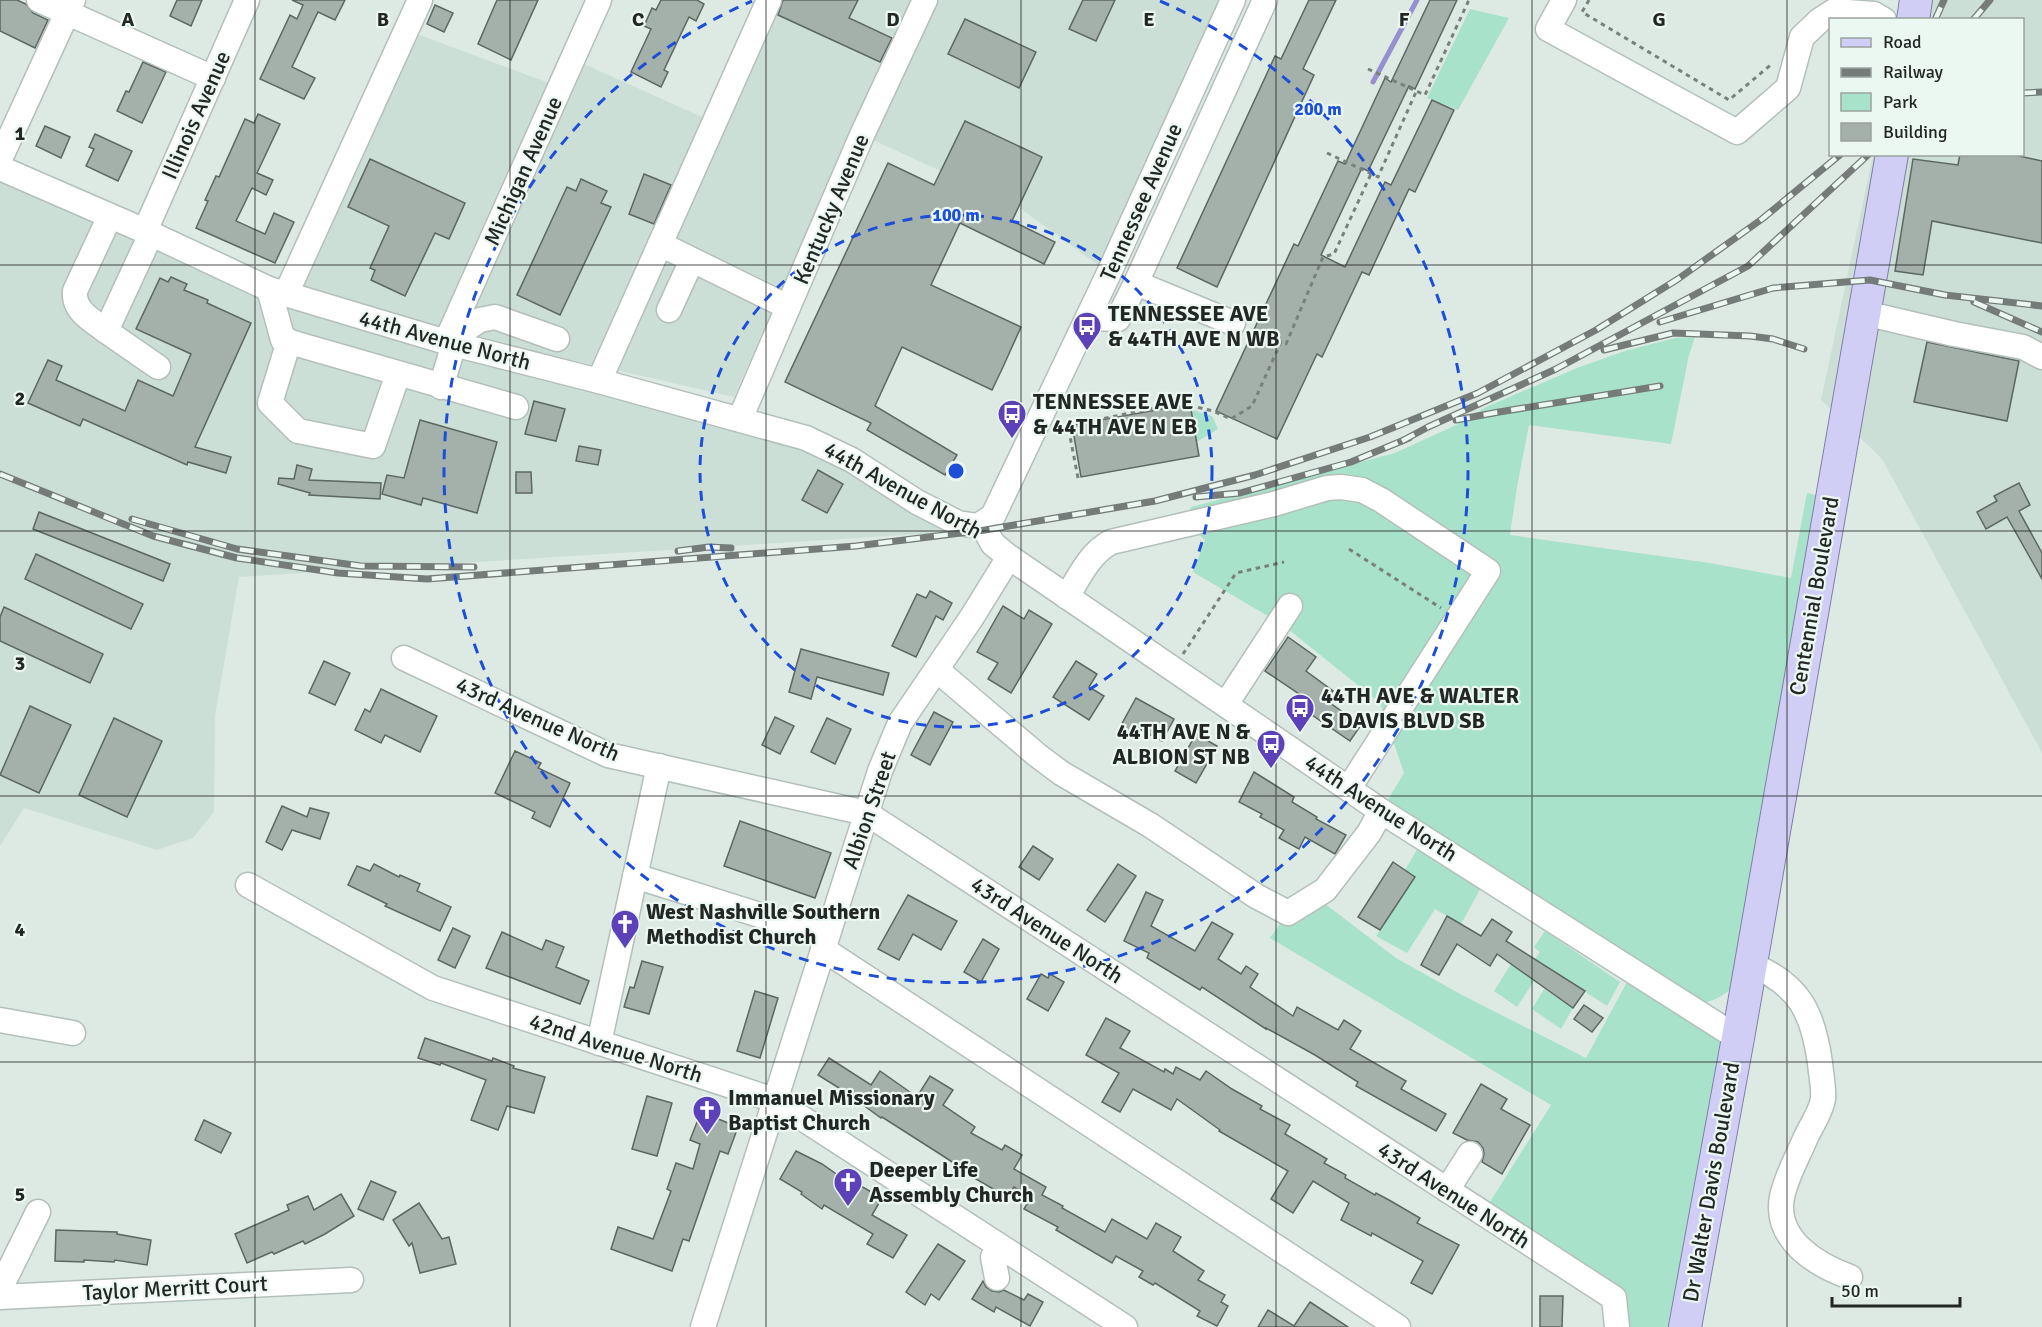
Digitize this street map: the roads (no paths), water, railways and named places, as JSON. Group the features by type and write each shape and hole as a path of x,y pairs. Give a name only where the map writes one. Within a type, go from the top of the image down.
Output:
{"main road":[{"path":"1913,18 1916,0"},
{"name":"Centennial Boulevard","path":"1738,1038 1892,156"},
{"name":"Dr Walter Davis Boulevard","path":"1685,1327 1738,1038"}],"street":[{"path":"39,0 70,7 213,78"},
{"name":"Illinois Avenue","path":"106,332 248,0"},
{"path":"420,0 277,292 284,340 516,407"},
{"name":"Michigan Avenue","path":"441,387 450,343 599,0"},
{"path":"599,381 769,0"},
{"name":"Kentucky Avenue","path":"740,419 862,135 925,0"},
{"name":"Tennessee Avenue","path":"978,526 993,516 1088,318 1233,0"},
{"path":"1088,318 1118,319 1265,0"},
{"path":"1564,0 1548,29 1737,132 1788,88 1802,37 1825,22 1834,11 1874,14 1881,18"},
{"path":"0,159 70,7"},
{"name":"44th Avenue North","path":"0,168 148,232 277,292 450,343 807,438 852,460 917,502 958,523 978,526 985,530 993,544 1009,557 1349,788 1738,1038"},
{"path":"111,216 75,291 74,300 80,311 106,332 158,367"},
{"path":"660,244 788,307"},
{"path":"669,310 692,260"},
{"path":"1136,283 1233,322"},
{"path":"1863,313 2023,347 2042,357"},
{"path":"450,343 480,320 495,317 557,339"},
{"path":"289,341 270,403 298,431 373,446 398,374"},
{"path":"1067,597 1094,555 1111,542 1274,504 1327,488 1341,487 1362,490 1381,500 1488,571 1349,788"},
{"name":"Albion Street","path":"703,1327 880,771 900,723 937,670 1009,557"},
{"path":"1226,704 1290,606"},
{"name":"43rd Avenue North","path":"404,658 608,755 866,813 1614,1298 1617,1327"},
{"path":"937,670 1037,755 1061,772 1150,825 1256,896 1288,913 1325,890 1369,833 1382,810"},
{"path":"599,1043 659,766"},
{"path":"635,876 825,942 1398,1327"},
{"name":"42nd Avenue North","path":"248,885 433,988 774,1100 1125,1327"},
{"path":"1750,964 1773,974 1788,985 1811,1019 1818,1049 1823,1100 1782,1197 1782,1214 1787,1232 1807,1256 1829,1270 1850,1277"},
{"path":"0,1020 73,1033"},
{"path":"1447,1190 1470,1154"},
{"path":"0,1289 38,1212"},
{"path":"997,1278 993,1257 1000,1247"},
{"name":"Taylor Merritt Court","path":"0,1297 351,1280"}],"waterway":[{"path":"1373,82 1417,0"}],"railway":[{"path":"1936,18 1944,0"},
{"path":"1975,18 1990,0"},
{"path":"2024,93 2042,92"},
{"path":"0,474 153,536 237,558 338,573 427,579 856,546 985,530 1155,501 1255,475 1370,437 1478,393 1596,330 1678,279 1762,219 1839,156"},
{"path":"1402,441 1556,369 1748,266 1867,156"},
{"path":"1660,322 1773,288 1870,280 1945,295 2042,306"},
{"path":"1974,302 2042,332"},
{"path":"1604,350 1673,333 1750,336 1773,339 1804,349"},
{"path":"1456,420 1660,386"},
{"path":"1196,497 1240,493 1351,462 1409,438"},
{"path":"132,519 237,549 361,566 474,567"},
{"path":"678,551 709,547 731,548"}],"place":[{"name":"TENNESSEE AVE & 44TH AVE N WB","path":"1087,352"},
{"name":"TENNESSEE AVE & 44TH AVE N EB","path":"1012,440"},
{"name":"44TH AVE & WALTER S DAVIS BLVD SB","path":"1300,734"},
{"name":"44TH AVE N & ALBION ST NB","path":"1271,770"},
{"name":"West Nashville Southern Methodist Church","path":"625,950"},
{"name":"Immanuel Missionary Baptist Church","path":"707,1136"},
{"name":"Deeper Life Assembly Church","path":"848,1208"}]}
